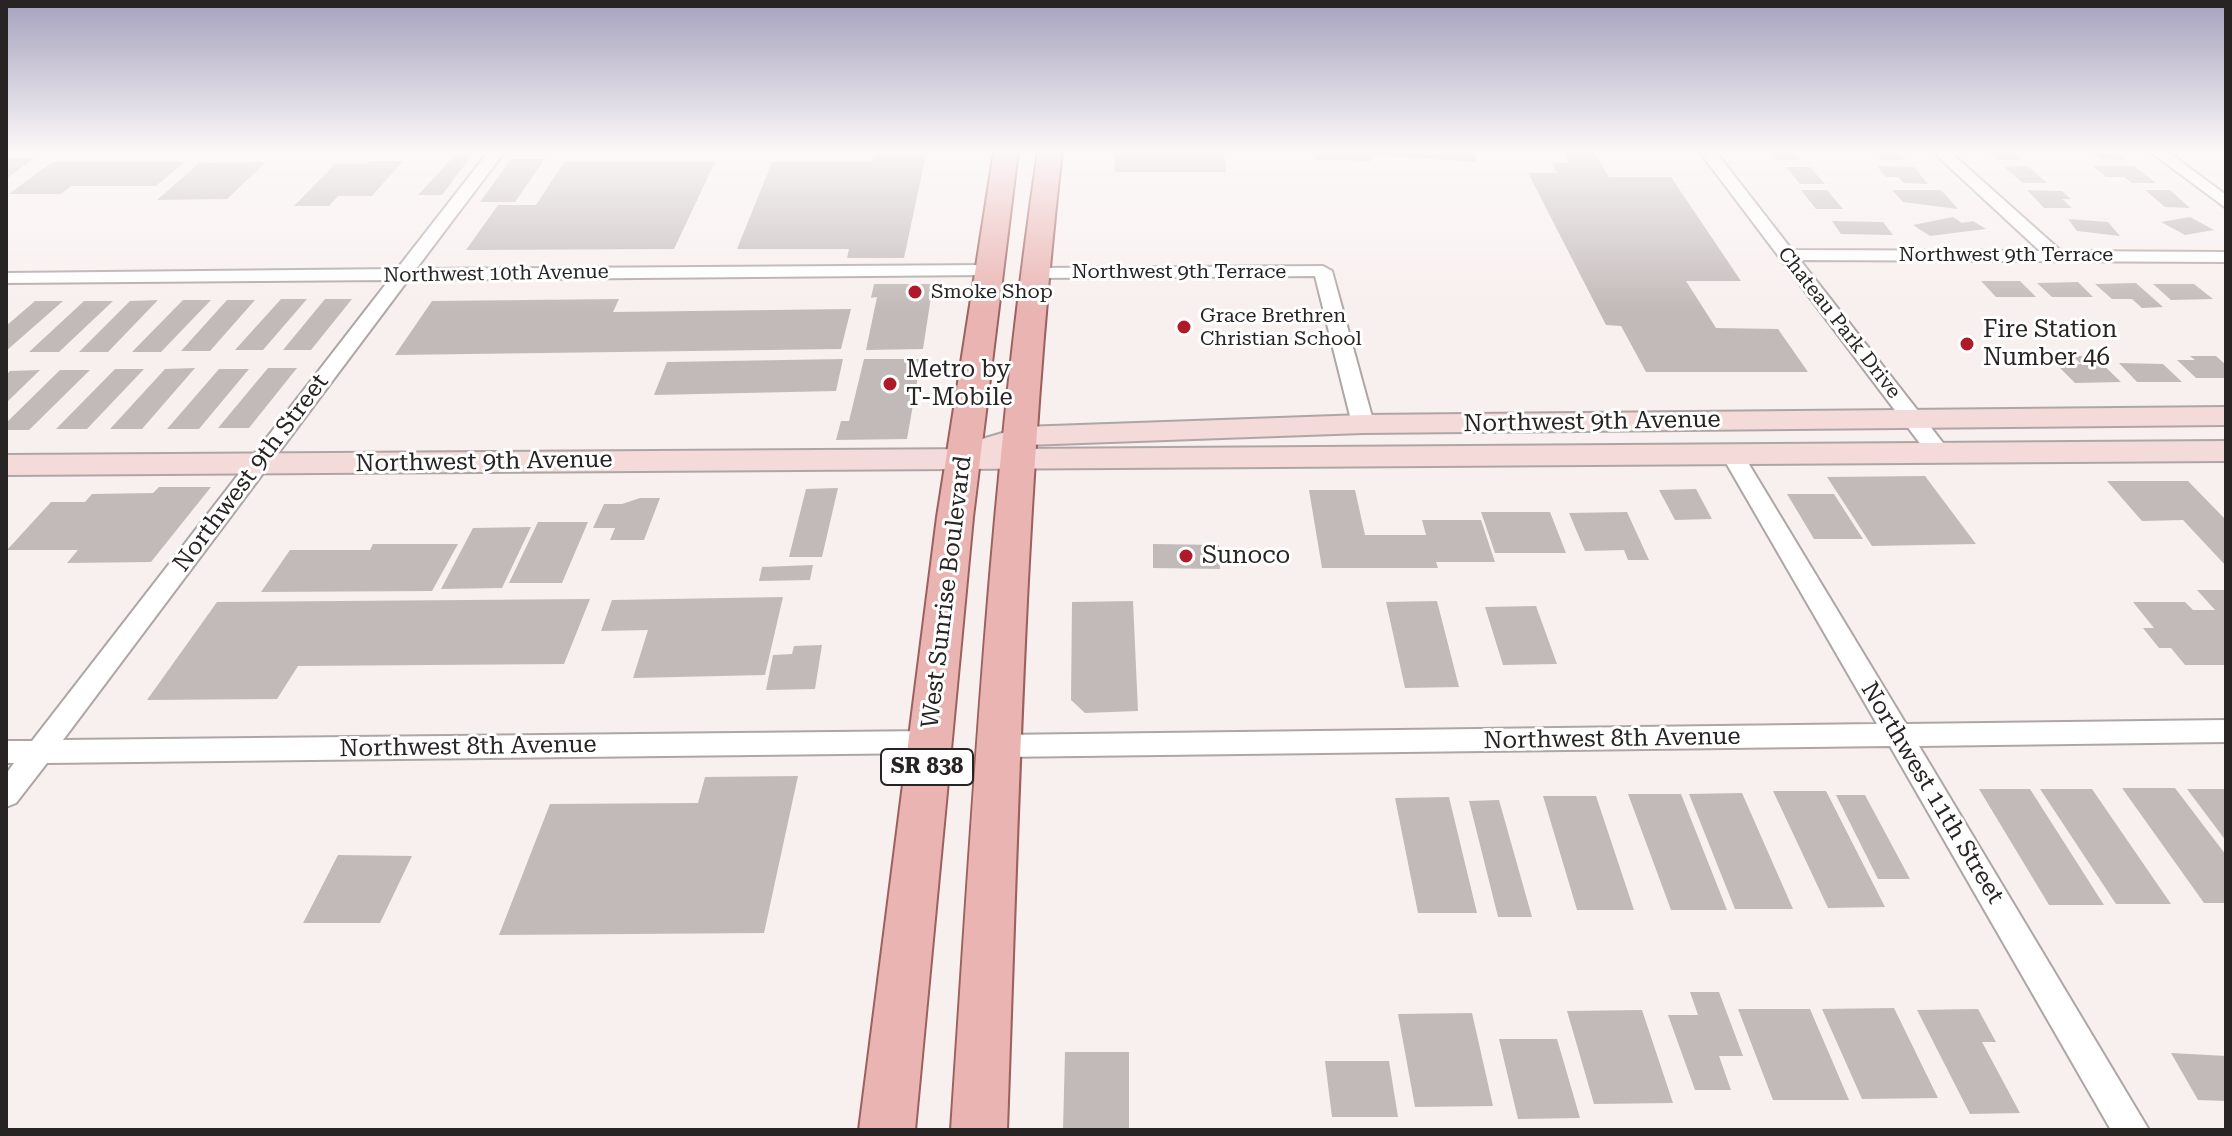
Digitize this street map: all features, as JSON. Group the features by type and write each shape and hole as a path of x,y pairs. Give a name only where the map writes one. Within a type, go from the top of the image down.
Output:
{"main road":[{"name":"West Sunrise Boulevard","path":"887,1130 962,457 997,204"},
{"name":"SR 838","path":"979,1130 999,746 1034,273 1043,204"},
{"name":"Northwest 9th Avenue","path":"6,465 962,457 1022,448 1363,424 2226,416"},
{"name":"Northwest 9th Avenue","path":"1022,448 1733,456 2226,451"}],"street":[{"name":"Northwest 9th Street","path":"6,795 457,204"},
{"name":"Chateau Park Drive","path":"1748,204 1939,453"},
{"path":"1999,204 2055,255"},
{"name":"Northwest 9th Terrace","path":"1787,255 2226,257"},
{"name":"Northwest 10th Avenue","path":"6,278 986,270"},
{"name":"Northwest 9th Terrace","path":"1034,273 1323,271 1363,424"},
{"name":"Northwest 11th Street","path":"1733,456 2131,1130"},
{"name":"Northwest 8th Avenue","path":"999,746 2226,731"},
{"name":"Northwest 8th Avenue","path":"6,752 930,742"}],"building":[{"path":"296,204 331,204 329,206 294,206"},
{"path":"695,204 674,249 466,250 498,205"},
{"path":"755,204 915,204 904,258 847,258 849,249 737,249"},
{"path":"1544,204 1689,204 1741,281 1686,281 1716,328 1778,329 1808,372 1646,372 1621,326 1606,325"},
{"path":"1812,204 1839,204 1843,209 1816,209"},
{"path":"1919,204 1954,204 1958,209"},
{"path":"2040,204 2068,204 2072,208 2044,208"},
{"path":"2161,204 2186,204 2190,208 2165,207"},
{"path":"1953,217 1962,223 1973,221 1986,229 1930,236 1913,225"},
{"path":"2190,217 2214,230 2185,235 2161,222"},
{"path":"2068,219 2108,222 2120,236 2077,231"},
{"path":"1832,221 1883,222 1893,235 1841,234"},
{"path":"1981,281 2020,281 2036,297 1996,297"},
{"path":"2078,282 2093,297 2052,297 2037,283"},
{"path":"2136,283 2163,307 2142,308 2132,299 2112,299 2095,284"},
{"path":"874,284 933,284 923,349 866,350 877,297 871,298"},
{"path":"2153,284 2194,284 2213,299 2171,300"},
{"path":"281,299 307,299 263,350 235,350"},
{"path":"325,299 352,299 311,350 283,350"},
{"path":"619,299 613,312 851,309 841,349 395,355 432,301"},
{"path":"158,300 108,352 79,352 130,301"},
{"path":"183,300 211,300 161,352 132,352"},
{"path":"227,300 255,300 210,351 181,351"},
{"path":"35,301 63,301 6,351 6,326"},
{"path":"84,301 113,301 59,352 29,352"},
{"path":"2073,356 2094,356 2121,382 2075,383 2057,365 2081,364"},
{"path":"2190,356 2216,356 2226,365 2226,378 2196,378 2177,360 2195,360"},
{"path":"843,359 836,391 654,395 667,362"},
{"path":"864,359 921,359 907,439 836,440 841,421 849,421"},
{"path":"2119,363 2163,364 2182,382 2137,382"},
{"path":"195,368 142,429 110,429 165,369"},
{"path":"268,368 297,368 249,428 218,428"},
{"path":"115,369 144,369 87,429 56,429"},
{"path":"219,369 249,369 199,429 167,429"},
{"path":"40,370 6,403 6,375 10,371"},
{"path":"60,370 90,370 29,430 6,430 6,423"},
{"path":"1925,476 1976,544 1872,546 1827,477"},
{"path":"2107,481 2188,481 2226,520 2226,566 2183,520 2142,521"},
{"path":"159,487 211,487 151,562 67,563 78,550 7,550 51,502 85,502 92,494 153,493"},
{"path":"838,488 822,557 789,557 806,489"},
{"path":"1696,489 1712,519 1675,520 1659,490"},
{"path":"1309,490 1355,490 1365,535 1426,535 1422,520 1481,520 1495,562 1436,562 1438,568 1322,568"},
{"path":"1787,494 1834,494 1863,539 1814,539"},
{"path":"640,498 660,498 644,540 610,540 615,528 593,528 604,504 622,504"},
{"path":"1481,512 1550,512 1566,553 1495,553"},
{"path":"1627,512 1649,560 1628,560 1624,550 1585,551 1569,513"},
{"path":"538,522 588,522 562,583 509,583"},
{"path":"531,527 502,588 441,589 473,528"},
{"path":"373,544 458,544 432,591 261,592 290,550 370,550"},
{"name":"Sunoco","path":"1153,544 1219,545 1220,569 1153,568"},
{"path":"813,565 810,580 759,581 762,567"},
{"path":"2197,590 2226,590 2226,665 2185,665 2171,648 2159,648 2143,628 2154,628 2133,602 2185,602 2193,610 2215,610"},
{"path":"783,597 765,675 633,678 648,630 601,631 612,600"},
{"path":"590,599 564,664 298,666 277,699 147,700 217,602"},
{"path":"1133,601 1138,711 1085,713 1071,700 1072,602"},
{"path":"1437,601 1459,687 1405,688 1386,602"},
{"path":"1536,606 1557,664 1503,665 1485,607"},
{"path":"822,645 815,689 766,690 773,655 792,654 794,646"},
{"path":"798,776 764,933 499,935 550,804 698,803 705,777"},
{"path":"2122,788 2175,788 2226,855 2226,903 2204,903"},
{"path":"1979,789 2030,789 2104,905 2049,905"},
{"path":"2040,789 2092,789 2171,904 2116,904"},
{"path":"2187,789 2226,789 2226,841"},
{"path":"1773,791 1826,791 1885,907 1828,908"},
{"path":"1742,793 1793,909 1735,909 1689,794"},
{"path":"1628,794 1681,794 1727,910 1671,910"},
{"path":"1836,795 1865,795 1910,879 1878,879"},
{"path":"1543,796 1596,796 1634,910 1577,910"},
{"path":"1449,797 1477,913 1418,913 1395,798"},
{"path":"1499,800 1532,917 1498,917 1469,801"},
{"path":"338,855 412,856 380,923 303,923"},
{"path":"1690,992 1719,992 1743,1056 1719,1056 1731,1090 1695,1090 1668,1015 1698,1015"},
{"path":"1894,1008 1938,1098 1862,1099 1822,1009"},
{"path":"1738,1009 1810,1009 1849,1100 1773,1100"},
{"path":"1978,1009 1996,1042 1982,1042 2020,1113 1970,1114 1917,1010"},
{"path":"1642,1010 1673,1103 1594,1104 1567,1011"},
{"path":"1472,1013 1493,1106 1415,1107 1398,1014"},
{"path":"1499,1039 1557,1039 1580,1118 1518,1119"},
{"path":"1065,1052 1129,1052 1129,1130 1063,1130"},
{"path":"2171,1053 2226,1056 2226,1101 2198,1100"},
{"path":"1325,1061 1389,1061 1398,1117 1332,1117"}],"place":[{"name":"Smoke Shop","path":"915,292"},
{"name":"Grace Brethren Christian School","path":"1184,327"},
{"name":"Fire Station Number 46","path":"1967,344"},
{"name":"Metro by T-Mobile","path":"890,384"},
{"name":"Sunoco","path":"1186,556"}]}
